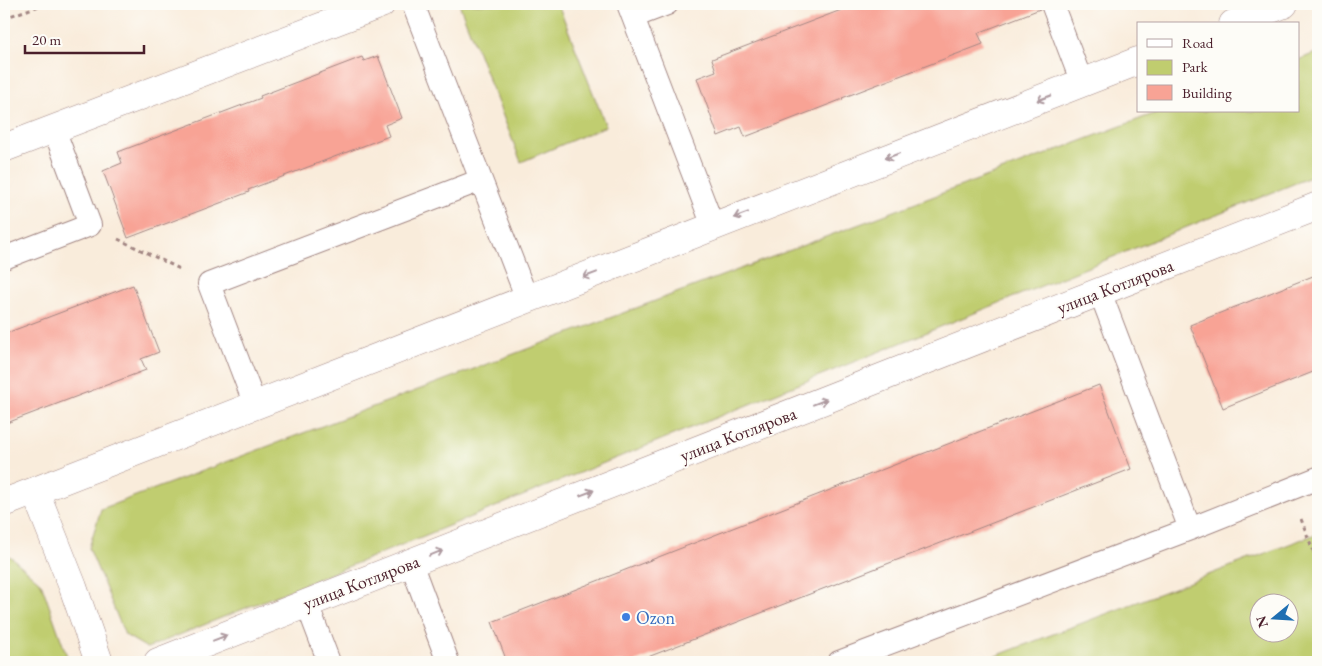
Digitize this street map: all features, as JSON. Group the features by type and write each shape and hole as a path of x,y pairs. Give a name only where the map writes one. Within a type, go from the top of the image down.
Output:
{"street":[{"path":"4,148 381,4"},
{"path":"1238,22 1284,4"},
{"path":"4,503 1137,61"},
{"name":"улица Котлярова","path":"158,662 1318,206"},
{"path":"35,491 73,587 99,662"}],"lane":[{"path":"413,4 527,299"},
{"path":"667,4 631,10 713,226"},
{"path":"1052,4 1082,83"},
{"path":"4,258 90,225 54,129"},
{"path":"255,405 209,284 481,180"},
{"path":"1100,292 1190,529"},
{"path":"839,662 1190,529 1318,478"},
{"path":"411,563 448,662"},
{"path":"307,604 329,662"}],"path":[{"path":"4,18 45,4"},
{"path":"90,225 209,284"},
{"path":"1290,489 1318,563"}],"green space":[{"path":"459,4 558,4 606,126 521,162"},
{"path":"1318,52 1318,174 147,648 125,635 89,548 101,509 1158,112 1300,112 1300,59"},
{"path":"1318,533 1318,662 980,662"},
{"path":"4,555 11,557 41,583 68,659 67,662 4,662"}],"building":[{"path":"857,4 1039,4 1040,9 978,33 983,44 745,137 741,127 718,136 697,78 716,71 712,59"},
{"path":"378,56 402,118 385,125 389,136 128,238 103,171 122,163 118,152 261,98 260,96 362,57 364,61"},
{"path":"1318,274 1318,370 1223,408 1190,325"},
{"path":"133,285 159,352 141,359 146,370 4,424 4,334"},
{"path":"1099,385 1131,469 635,662 507,662 492,622"}],"place":[{"name":"Ozon","path":"626,617"}]}
